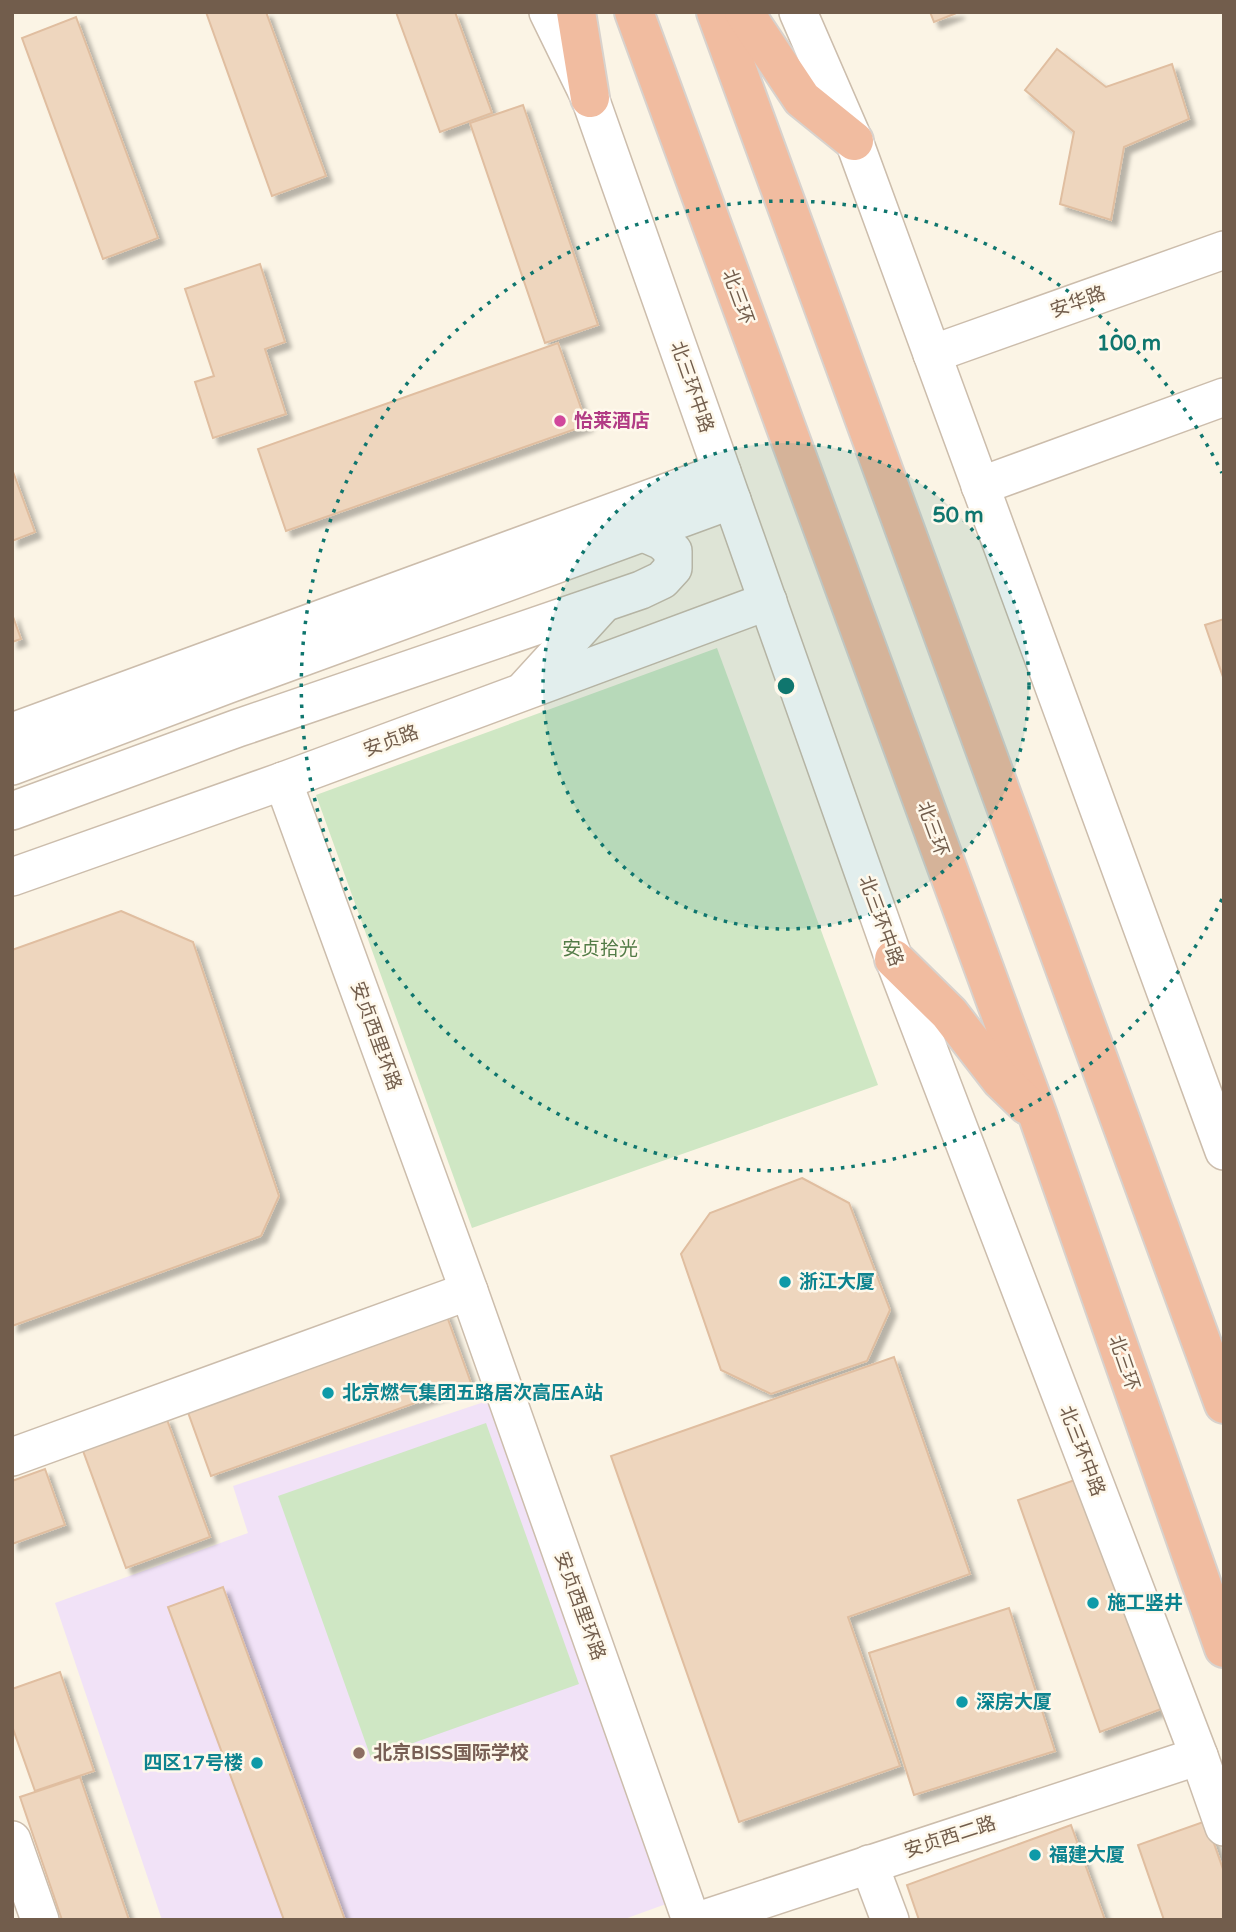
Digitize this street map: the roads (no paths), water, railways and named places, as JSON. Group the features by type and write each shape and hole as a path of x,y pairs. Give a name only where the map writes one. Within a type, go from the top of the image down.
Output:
{"highway":[{"path":"576,12 590,98"},
{"name":"北三环","path":"634,12 1038,1115 1224,1648"},
{"path":"716,12 1224,1404"},
{"path":"744,12 802,99 854,141"},
{"path":"894,959 949,1013 1001,1080 1038,1115"}],"street":[{"name":"北三环中路","path":"548,12 590,98 894,959 1224,1827"},
{"path":"798,12 854,141 1224,1151"},
{"name":"安华路","path":"932,354 1224,250"},
{"path":"980,486 1224,397"},
{"path":"12,766 229,684 646,534 727,486"},
{"path":"12,732 727,486"},
{"path":"12,811 238,728 641,590 662,580 673,568 673,551 662,541 646,534"},
{"name":"安贞路","path":"12,877 283,781 768,601"},
{"path":"523,692 603,603"},
{"name":"安贞西里环路","path":"283,781 469,1291 691,1920"},
{"path":"12,847 58,861"},
{"path":"12,1457 469,1291"},
{"name":"安贞西二路","path":"701,1920 1199,1756"},
{"path":"12,1840 40,1920"},
{"path":"869,1864 890,1920"}],"place":[{"name":"怡莱酒店","path":"560,421"},
{"name":"浙江大厦","path":"785,1282"},
{"name":"北京燃气集团五路居次高压A站","path":"328,1393"},
{"name":"施工竖井","path":"1093,1603"},
{"name":"深房大厦","path":"962,1702"},
{"name":"北京BISS国际学校","path":"359,1753"},
{"name":"四区17号楼","path":"257,1763"},
{"name":"福建大厦","path":"1035,1855"}],"park label":[{"name":"安贞拾光","path":"600,949"}]}
